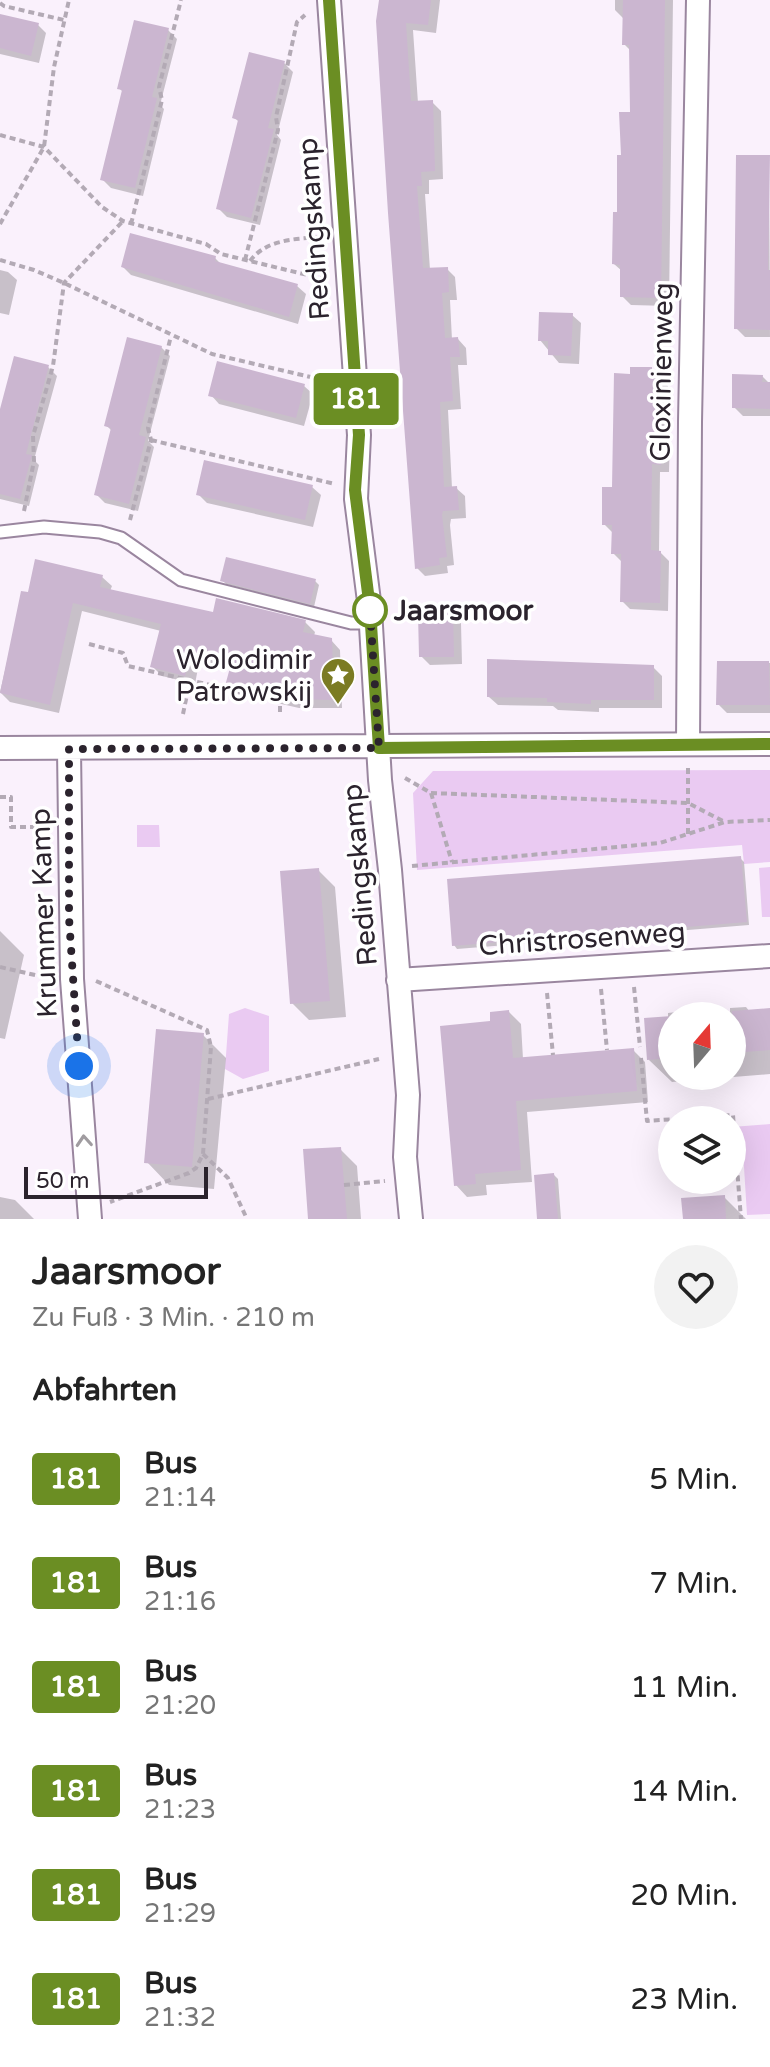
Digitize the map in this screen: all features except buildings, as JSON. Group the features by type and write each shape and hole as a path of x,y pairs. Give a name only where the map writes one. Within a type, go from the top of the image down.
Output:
{"street":[{"name":"Redingskamp","path":"329,0 359,435 355,490 371,623 408,1095 405,1157 411,1219"},
{"name":"Gloxinienweg","path":"688,750 698,0"},
{"path":"0,748 688,750 770,744"},
{"name":"Krummer Kamp","path":"69,749 72,979 95,1212"},
{"name":"Christrosenweg","path":"398,980 770,956"}],"lane":[{"path":"0,532 44,527 100,532 121,538 181,580 351,623 371,623"}],"path":[{"path":"0,224 44,147 54,67 69,0"},
{"path":"131,224 162,100 159,87 181,0"},
{"path":"0,3 64,20"},
{"path":"247,260 278,130 276,117 297,22 305,15"},
{"path":"0,135 44,147 102,207 123,221 206,244 221,254 324,279"},
{"path":"23,515 34,461 33,436 53,366 64,283 123,221"},
{"path":"247,260 272,244 320,237"},
{"path":"0,260 64,283 212,354 332,382"},
{"path":"130,520 151,440 148,428 171,336"},
{"path":"151,440 341,485"},
{"path":"89,644 123,653 128,666 280,701 280,713"},
{"path":"183,714 190,680"},
{"path":"688,750 688,834"},
{"path":"405,778 431,793 688,803 725,822"},
{"path":"431,793 452,862"},
{"path":"0,797 11,797 11,827 57,826"},
{"path":"406,867 660,843 725,822 770,820"},
{"path":"0,967 54,979"},
{"path":"88,977 207,1030 211,1047 203,1154 196,1168 95,1212"},
{"path":"634,987 640,1047"},
{"path":"601,989 607,1050"},
{"path":"547,993 553,1055"},
{"path":"641,1058 647,1121 733,1115 741,1219"},
{"path":"208,1099 379,1059"},
{"path":"203,1154 228,1178 247,1219"},
{"path":"344,1185 389,1181"}],"shaded area":[{"path":"770,770 770,862 744,864 742,845 417,870 413,793 433,771"},
{"path":"137,825 159,825 160,847 137,847"},
{"path":"770,867 770,917 762,917 759,868"},
{"path":"245,1008 269,1016 269,1071 243,1079 225,1069 229,1014"},
{"path":"770,1124 770,1214 747,1215 746,1126"}],"bus line":[{"name":"181","path":"329,0 359,435 356,508 370,609 379,748 770,744"}],"place":[{"name":"Jaarsmoor","path":"370,610"},
{"name":"Wolodimir Patrowskij","path":"338,706"}],"route":[{"path":"79,1066 69,918 69,749 379,748 370,610"}]}
